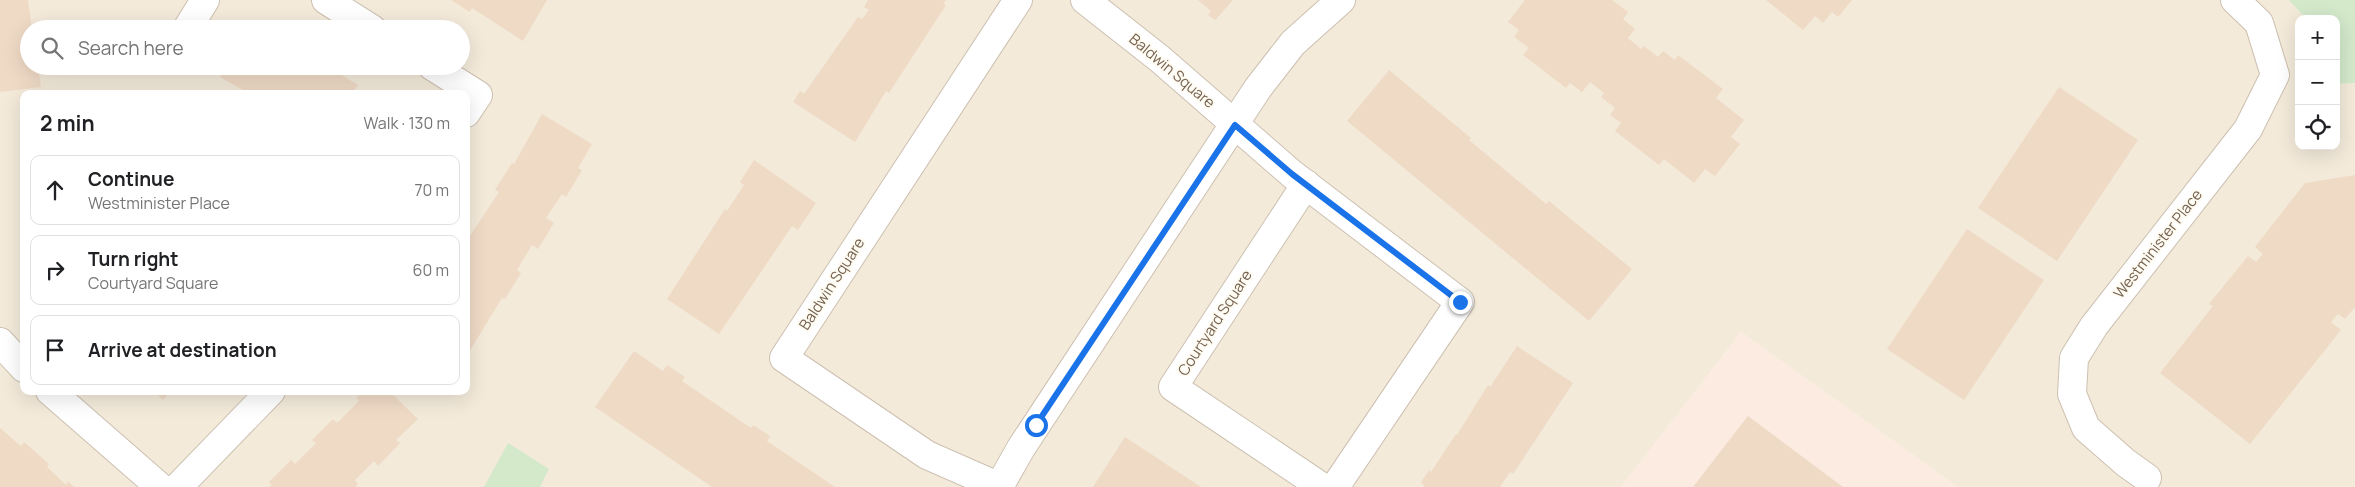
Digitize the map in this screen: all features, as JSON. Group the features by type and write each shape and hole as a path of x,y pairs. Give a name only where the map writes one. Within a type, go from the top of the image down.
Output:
{"street":[{"path":"193,20 205,0"},
{"path":"326,0 358,20"},
{"name":"Baldwin Square","path":"1000,487 927,455 784,358 1018,0"},
{"name":"Baldwin Square","path":"1085,0 1160,59 1235,125"},
{"path":"1000,487 1031,432 1258,88 1293,43 1341,0"},
{"name":"Westminister Place","path":"2147,478 2126,463 2086,428 2072,394 2074,358 2094,326 2248,129 2275,75 2259,23 2235,0"},
{"path":"447,75 478,94 470,107"},
{"path":"1235,125 1306,184 1460,302 1335,487"},
{"name":"Courtyard Square","path":"1306,184 1173,387 1322,487"},
{"path":"0,342 20,364"},
{"path":"55,395 160,487"},
{"path":"178,487 267,395"}],"shaded area":[{"path":"0,0 2289,0 2302,15 2295,15 2295,150 2340,150 2340,84 2355,83 2355,487 1958,487 1741,332 1621,487 0,487"},
{"path":"1741,332 1958,487 1621,487"}],"green space":[{"path":"2289,0 2355,0 2355,83 2340,84 2340,15 2302,15"},
{"path":"508,443 549,469 540,487 484,487"}],"building":[{"path":"0,0 28,0 31,20 20,20 20,75 39,75 41,87 0,92"},
{"path":"451,0 547,0 523,41 472,8 470,12"},
{"path":"868,0 946,0 943,4 946,5 889,93 886,91 855,142 793,102 800,91 804,94 858,17 862,19 869,10 864,7"},
{"path":"1198,0 1233,0 1215,20 1208,15 1211,11"},
{"path":"1525,0 1612,0 1628,12 1623,19 1635,29 1628,38 1641,49 1644,46 1658,57 1663,51 1675,60 1678,55 1723,89 1716,98 1744,120 1731,137 1740,144 1715,176 1705,169 1694,183 1664,159 1659,165 1615,131 1621,123 1610,115 1615,108 1601,97 1604,93 1590,82 1582,92 1570,83 1566,88 1523,55 1529,48 1514,37 1519,30 1508,22"},
{"path":"1766,0 1852,0 1838,17 1832,12 1823,23 1815,16 1803,30"},
{"path":"1389,70 1471,138 1469,140 1546,204 1549,201 1632,269 1589,321 1347,121"},
{"path":"221,75 342,75 358,85 355,90 243,90 220,77"},
{"path":"2059,87 2138,140 2057,261 1978,208"},
{"path":"542,114 592,144 578,168 582,170 566,197 562,194 546,218 554,223 538,249 532,245 517,270 521,273 505,299 502,298 470,350 470,236 499,192 495,190 512,163 514,164"},
{"path":"754,160 816,203 798,230 792,226 719,334 667,299 725,209 727,211 744,185 740,182"},
{"path":"2355,175 2355,307 2345,319 2338,314 2331,322 2341,330 2250,444 2160,373 2213,306 2209,304 2248,256 2256,262 2263,254 2255,247 2305,183"},
{"path":"1967,229 2044,280 1964,400 1887,349"},
{"path":"1517,346 1573,383 1513,474 1510,472 1500,487 1425,487 1421,482 1429,470 1431,472 1488,385 1490,387"},
{"path":"634,351 663,371 667,365 685,377 682,381 751,428 753,425 770,436 767,441 835,487 712,487 595,407"},
{"path":"158,395 167,395 163,400"},
{"path":"359,395 393,395 418,419 396,440 400,443 378,466 374,461 355,480 358,484 355,487 269,487 272,485 269,482 291,460 295,464 316,443 312,440 333,419 337,423 359,401 356,398"},
{"path":"1748,416 1843,487 1693,487"},
{"path":"0,428 21,446 24,442 49,464 47,467 66,485 68,481 74,487 0,487"},
{"path":"1125,437 1201,487 1093,487"}],"route":[{"path":"1036,425 1235,125 1292,174 1460,302"}]}
